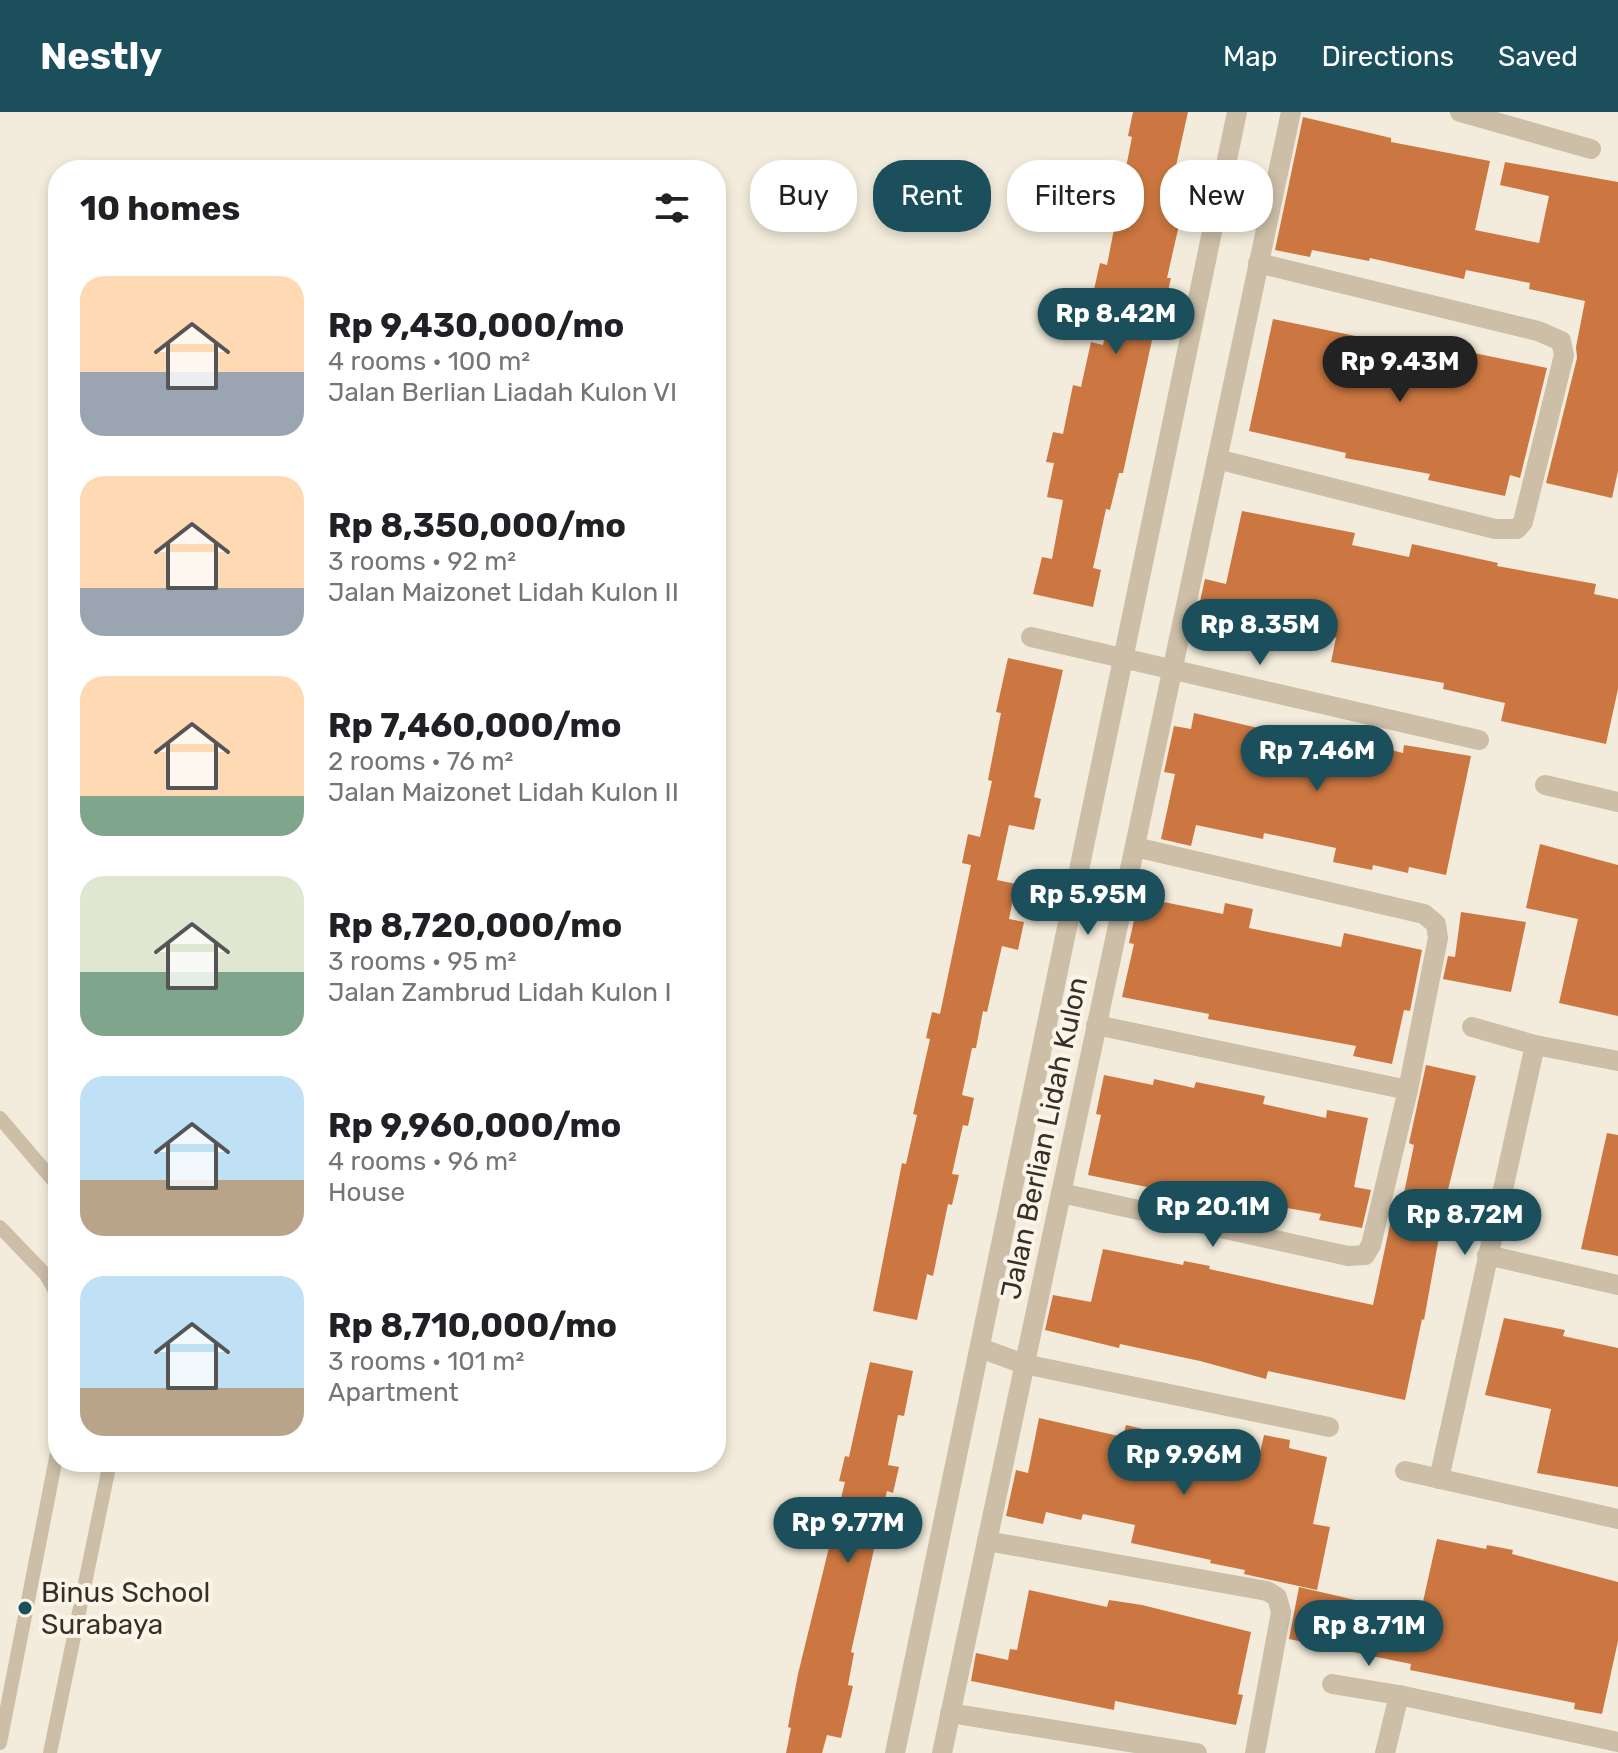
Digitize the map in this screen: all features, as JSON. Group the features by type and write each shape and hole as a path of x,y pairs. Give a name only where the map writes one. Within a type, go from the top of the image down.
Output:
{"street":[{"name":"Jalan Berlian Lidah Kulon","path":"895,1753 1237,112"},
{"name":"Jalan Berlian Lidah Kulon","path":"942,1753 1291,112"},
{"path":"1460,112 1591,149"},
{"path":"1217,459 1495,529 1517,529 1523,522 1564,355 1561,341 1538,331 1258,263"},
{"path":"1031,637 1479,740"},
{"path":"1545,785 1618,802"},
{"path":"1061,1193 1348,1256 1365,1255 1371,1245 1408,1090 1438,938 1432,920 1424,914 1135,847"},
{"path":"1096,1025 1408,1090"},
{"path":"1472,1027 1535,1045 1618,1061"},
{"path":"1439,1479 1535,1045"},
{"path":"1487,1255 1618,1285"},
{"path":"980,1348 1024,1364 1329,1427"},
{"path":"1405,1471 1618,1519"},
{"path":"987,1541 1267,1591 1277,1597 1281,1612 1255,1753"},
{"path":"1332,1684 1399,1695 1618,1742"},
{"path":"1385,1753 1399,1695"},
{"path":"950,1713 1197,1753"},
{"path":"1070,1733 1088,1753"}],"lane":[{"path":"0,1118 48,1174"},
{"path":"0,1227 48,1278"},
{"path":"0,1743 53,1472"},
{"path":"50,1753 108,1472"}],"building":[{"path":"1133,112 1188,112 1177,160 1160,160 1160,232 1177,232 1167,278 1171,278 1164,309 1159,308 1123,473 1119,473 1110,510 1106,509 1093,568 1101,570 1093,607 1033,594 1042,557 1052,559 1063,500 1047,497 1054,463 1046,462 1053,432 1063,434 1073,385 1081,387 1091,342 1103,345 1113,298 1093,294 1100,263 1107,265 1113,232 1144,232 1144,160 1128,160 1132,137 1128,136"},
{"path":"1303,117 1391,138 1391,142 1490,161 1475,230 1539,243 1549,196 1500,185 1505,162 1618,182 1618,471 1612,498 1546,483 1577,358 1576,347 1585,301 1529,289 1530,283 1466,270 1464,279 1370,258 1369,261 1312,250 1310,257 1275,250"},
{"path":"1273,319 1409,347 1411,340 1547,368 1520,478 1510,475 1505,496 1428,480 1430,474 1345,458 1346,453 1249,431"},
{"path":"1242,511 1355,533 1352,545 1409,557 1412,544 1498,563 1497,566 1596,584 1594,594 1618,599 1618,689 1606,744 1501,721 1505,703 1443,689 1444,683 1331,662 1336,638 1278,625 1274,645 1194,628 1205,579 1226,584"},
{"path":"1008,658 1063,670 1034,797 1041,799 1034,830 1009,825 997,880 1016,884 1009,919 1024,922 1018,950 1002,946 987,1012 983,1011 976,1048 972,1048 962,1095 974,1098 968,1126 963,1125 952,1174 959,1175 952,1205 948,1204 933,1276 927,1274 917,1320 873,1311 902,1163 906,1164 917,1115 913,1114 930,1039 926,1038 932,1012 940,1014 971,865 962,863 968,834 980,837 992,781 988,780 1001,713 996,712"},
{"path":"1194,713 1314,741 1316,732 1403,753 1404,745 1471,756 1446,875 1409,867 1408,873 1373,865 1372,870 1333,862 1336,848 1264,833 1263,839 1196,825 1191,846 1161,839 1175,774 1164,772 1174,726 1191,729"},
{"path":"1540,844 1618,865 1618,1016 1559,1003 1578,919 1526,908"},
{"path":"1139,897 1223,914 1225,903 1253,909 1249,928 1341,947 1344,933 1422,950 1410,1011 1404,1010 1392,1064 1353,1056 1356,1046 1208,1019 1209,1014 1122,997 1134,944 1129,943"},
{"path":"1461,912 1526,922 1511,992 1443,979 1448,956 1455,957"},
{"path":"1426,1065 1476,1076 1444,1206 1452,1208 1446,1238 1439,1237 1405,1400 1268,1371 1266,1379 1200,1361 1120,1344 1119,1348 1045,1330 1053,1295 1091,1302 1103,1249 1183,1265 1184,1261 1210,1266 1209,1269 1373,1305 1396,1196 1403,1198 1414,1145 1409,1143"},
{"path":"1104,1075 1153,1085 1154,1079 1194,1088 1196,1082 1265,1096 1263,1104 1326,1118 1327,1110 1368,1118 1354,1187 1371,1190 1362,1228 1319,1220 1321,1214 1241,1200 1240,1206 1088,1175 1101,1115 1096,1114"},
{"path":"1607,1133 1618,1135 1618,1256 1581,1249"},
{"path":"1504,1318 1565,1330 1563,1336 1618,1348 1618,1487 1537,1473 1551,1409 1485,1395"},
{"path":"870,1362 913,1371 904,1416 898,1415 888,1465 899,1467 893,1493 887,1491 851,1652 854,1653 848,1685 853,1686 841,1738 827,1735 822,1753 786,1753 798,1674 845,1482 839,1481 845,1456 849,1457"},
{"path":"1039,1418 1123,1437 1126,1425 1172,1436 1172,1439 1259,1457 1264,1435 1290,1440 1289,1448 1327,1457 1313,1524 1330,1527 1317,1590 1244,1574 1245,1570 1210,1563 1211,1560 1131,1543 1135,1525 1083,1514 1081,1520 1046,1512 1043,1524 1006,1516 1016,1470 1028,1473"},
{"path":"1437,1539 1486,1549 1487,1545 1513,1550 1512,1554 1618,1582 1618,1641 1602,1714 1574,1709 1575,1703 1410,1670 1411,1664 1289,1639 1299,1587 1420,1615"},
{"path":"1029,1590 1107,1607 1109,1600 1142,1605 1251,1632 1238,1694 1243,1695 1236,1725 1115,1701 1114,1710 971,1681 976,1653 1008,1660 1010,1649 1017,1650"}],"place":[{"name":"Binus School Surabaya","path":"25,1608"}]}
